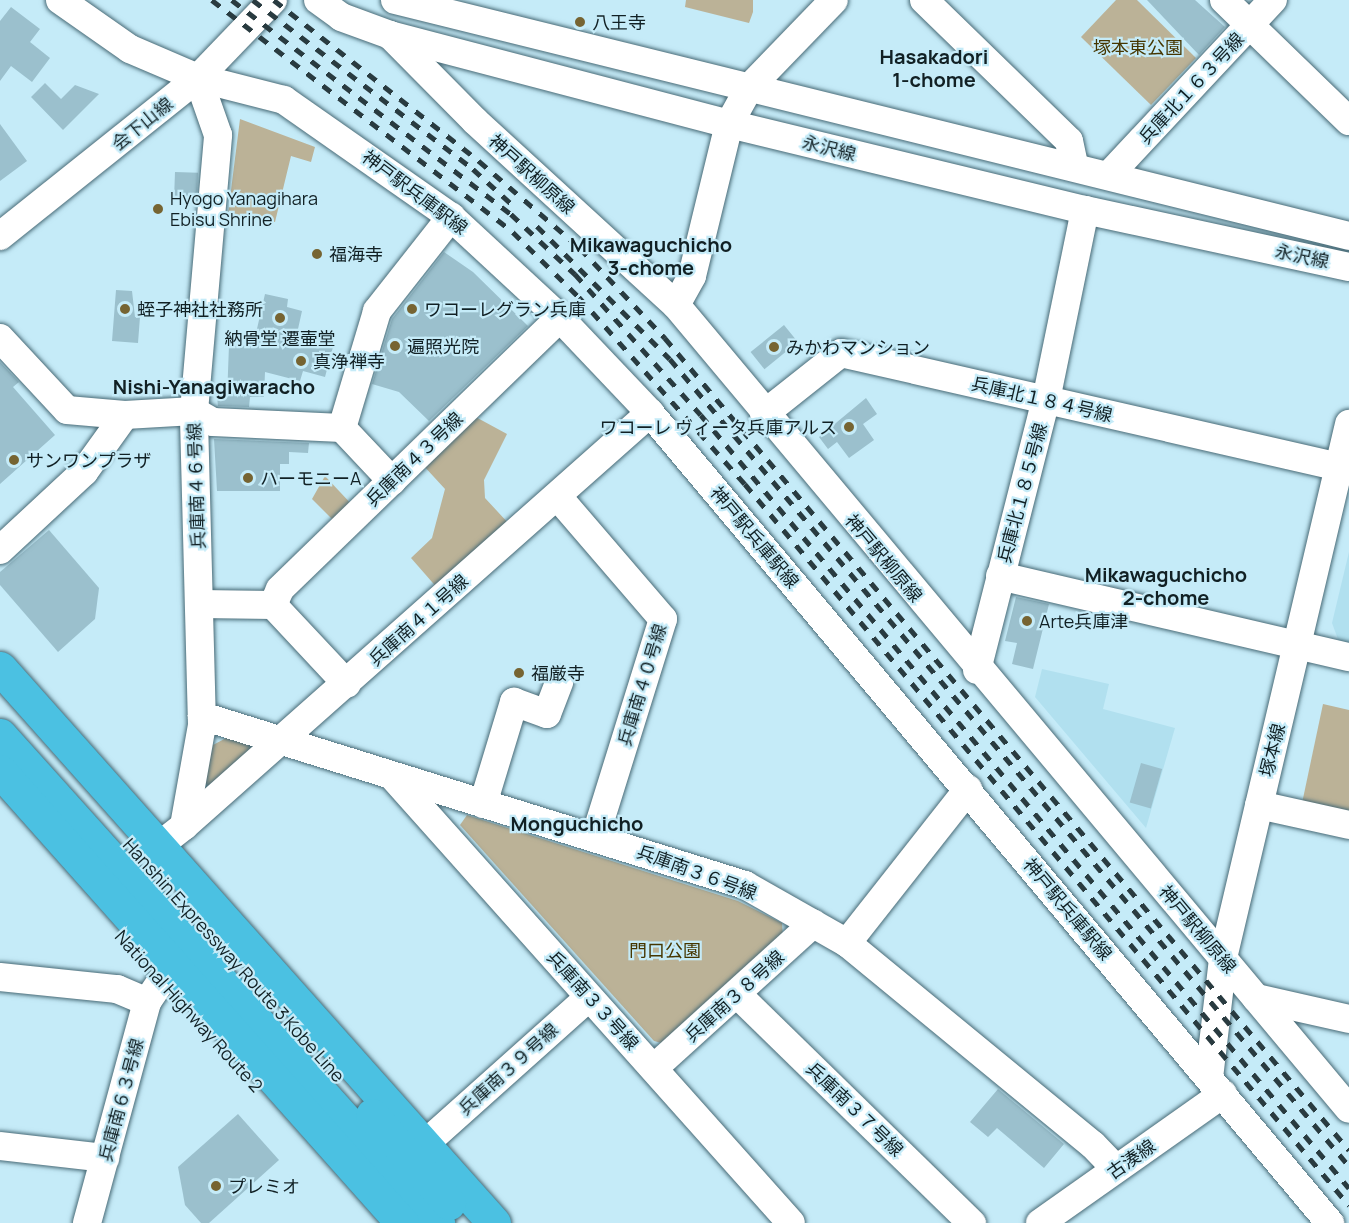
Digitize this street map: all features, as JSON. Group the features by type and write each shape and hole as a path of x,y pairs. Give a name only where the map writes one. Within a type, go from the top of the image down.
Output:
{"highway":[{"path":"0,668 156,848 427,1142 494,1223"},
{"name":"Hanshin Expressway Route 3 Kobe Line","path":"0,697 466,1223"},
{"path":"0,735 438,1223"},
{"path":"0,771 402,1223"},
{"name":"National Highway Route 2","path":"0,798 154,991 378,1223"}],"street":[{"name":"神戸駅兵庫駅線","path":"60,0 130,50 198,78 285,100 451,216 560,318 650,413 1330,1223"},
{"name":"会下山線","path":"0,236 198,78 273,0"},
{"name":"永沢線","path":"318,0 341,17 390,34 729,124 1085,210 1349,267"},
{"name":"永沢線","path":"395,0 749,88 1074,165 1349,236"},
{"path":"676,305 692,276 729,124 749,88 834,0"},
{"path":"924,0 1069,141 1074,165"},
{"path":"1224,0 1349,122"},
{"name":"兵庫北１６３号線","path":"1109,175 1273,0"},
{"name":"神戸駅柳原線","path":"390,34 475,121 676,305 977,670 1349,1109"},
{"name":"兵庫南４６号線","path":"184,826 202,716 194,411 218,135 198,78"},
{"name":"兵庫北１８５号線","path":"977,670 1046,400 1085,210"},
{"path":"342,428 377,311 451,216"},
{"name":"兵庫南４３号線","path":"273,605 280,589 560,318"},
{"path":"0,338 67,410 124,415 194,411 213,422 342,428 392,481"},
{"name":"兵庫北１８４号線","path":"765,414 841,353 1340,467"},
{"name":"兵庫南４１号線","path":"184,826 281,743 650,413"},
{"path":"0,550 84,472 124,415"},
{"name":"塚本線","path":"1216,1086 1223,958 1349,424"},
{"name":"兵庫南４０号線","path":"558,497 663,619 595,837"},
{"path":"1000,576 1349,657"},
{"path":"200,604 273,605 347,684"},
{"path":"483,804 514,702 547,714 559,682"},
{"name":"兵庫南３６号線","path":"202,716 281,743 595,837 745,885 847,943 1093,1145 1116,1169"},
{"name":"兵庫南３３号線","path":"394,777 791,1223"},
{"path":"847,943 968,789"},
{"path":"1259,805 1349,825"},
{"path":"156,848 184,826"},
{"name":"兵庫南３８号線","path":"654,1068 738,995 813,924"},
{"path":"0,977 154,991"},
{"name":"兵庫南６３号線","path":"87,1223 154,991"},
{"name":"兵庫南３７号線","path":"738,995 972,1223"},
{"name":"兵庫南３９号線","path":"427,1142 589,997"},
{"path":"1256,998 1349,1019"},
{"name":"古湊線","path":"1041,1223 1116,1169 1216,1086"},
{"path":"0,1146 105,1158"}],"shaded area":[{"path":"1349,552 1349,644 1339,642 1332,623"},
{"path":"1042,669 1109,684 1103,709 1175,728 1146,828 1035,697"}],"green space":[{"name":"八王寺","path":"686,0 753,0 753,12 749,23 685,7"},
{"name":"塚本東公園","path":"1116,0 1137,0 1196,58 1151,105 1081,37"},
{"path":"240,119 315,147 311,162 291,156 275,222 228,214"},
{"path":"472,415 507,434 484,480 485,498 510,525 439,590 411,558 432,538 445,489 422,464"},
{"path":"325,476 355,508 338,525 312,499"},
{"path":"1323,704 1349,710 1349,818 1301,808"},
{"path":"228,737 253,746 216,790 204,783 213,745"},
{"name":"門口公園","path":"467,815 738,901 782,923 783,938 665,1044 654,1041 460,825"}],"building":[{"path":"1147,0 1195,0 1225,27 1199,55"},
{"path":"11,7 40,29 30,42 50,58 32,82 11,66 0,81 0,21"},
{"path":"45,83 61,99 75,85 99,94 63,130 31,97"},
{"path":"0,124 27,161 0,181"},
{"path":"175,172 198,173 197,199 174,198"},
{"path":"444,252 473,272 528,326 429,421 399,392 372,384 392,319"},
{"name":"蛭子神社社務所","path":"116,290 132,291 135,317 140,317 138,343 112,341"},
{"path":"265,294 288,299 287,307 302,311 296,338 333,347 325,377 303,371 300,381 265,372 264,397 250,397 249,407 218,406 217,397 227,398 229,345 253,346"},
{"name":"みかわマンション","path":"784,325 798,342 764,369 751,352"},
{"name":"サンワンプラザ","path":"0,362 19,382 13,387 55,435 0,484"},
{"name":"ワコーレ ヴィータ兵庫アルス","path":"866,398 877,414 863,424 874,440 849,458 837,442 828,449 819,437"},
{"path":"214,439 309,443 308,453 289,452 289,464 280,464 280,491 217,491"},
{"path":"49,530 99,588 95,619 58,652 0,585 0,572"},
{"name":"Arte兵庫津","path":"1016,597 1049,604 1033,669 1012,664 1017,643 1005,641"},
{"path":"1141,763 1162,769 1151,808 1130,802"},
{"path":"998,1089 1064,1144 1044,1168 997,1128 988,1137 970,1122"},
{"name":"プレミオ","path":"238,1114 279,1160 209,1223 201,1223 185,1205 178,1167"}],"railway":[{"path":"212,0 513,232 579,297 745,484 1349,1205"},
{"path":"232,0 511,214 575,274 701,415 1349,1188"},
{"path":"253,0 473,169 516,208"},
{"path":"274,0 479,161 580,248 665,338 1349,1150"},
{"path":"537,226 670,359 1349,1166"}],"place":[{"name":"八王寺","path":"580,22"},
{"name":"Hyogo Yanagihara Ebisu Shrine","path":"158,209"},
{"name":"福海寺","path":"317,254"},
{"name":"蛭子神社社務所","path":"125,309"},
{"name":"ワコーレグラン兵庫","path":"412,309"},
{"name":"納骨堂 遷壷堂","path":"280,318"},
{"name":"遍照光院","path":"395,346"},
{"name":"みかわマンション","path":"774,347"},
{"name":"真浄禅寺","path":"301,361"},
{"name":"ワコーレ ヴィータ兵庫アルス","path":"849,427"},
{"name":"サンワンプラザ","path":"14,460"},
{"name":"ハーモニーA","path":"248,478"},
{"name":"Arte兵庫津","path":"1027,621"},
{"name":"福厳寺","path":"519,673"},
{"name":"プレミオ","path":"216,1186"}],"district":[{"name":"Hasakadori 1-chome","path":"934,68"},
{"name":"Mikawaguchicho 3-chome","path":"651,256"},
{"name":"Nishi-Yanagiwaracho","path":"214,386"},
{"name":"Mikawaguchicho 2-chome","path":"1166,586"},
{"name":"Monguchicho","path":"577,823"}]}
